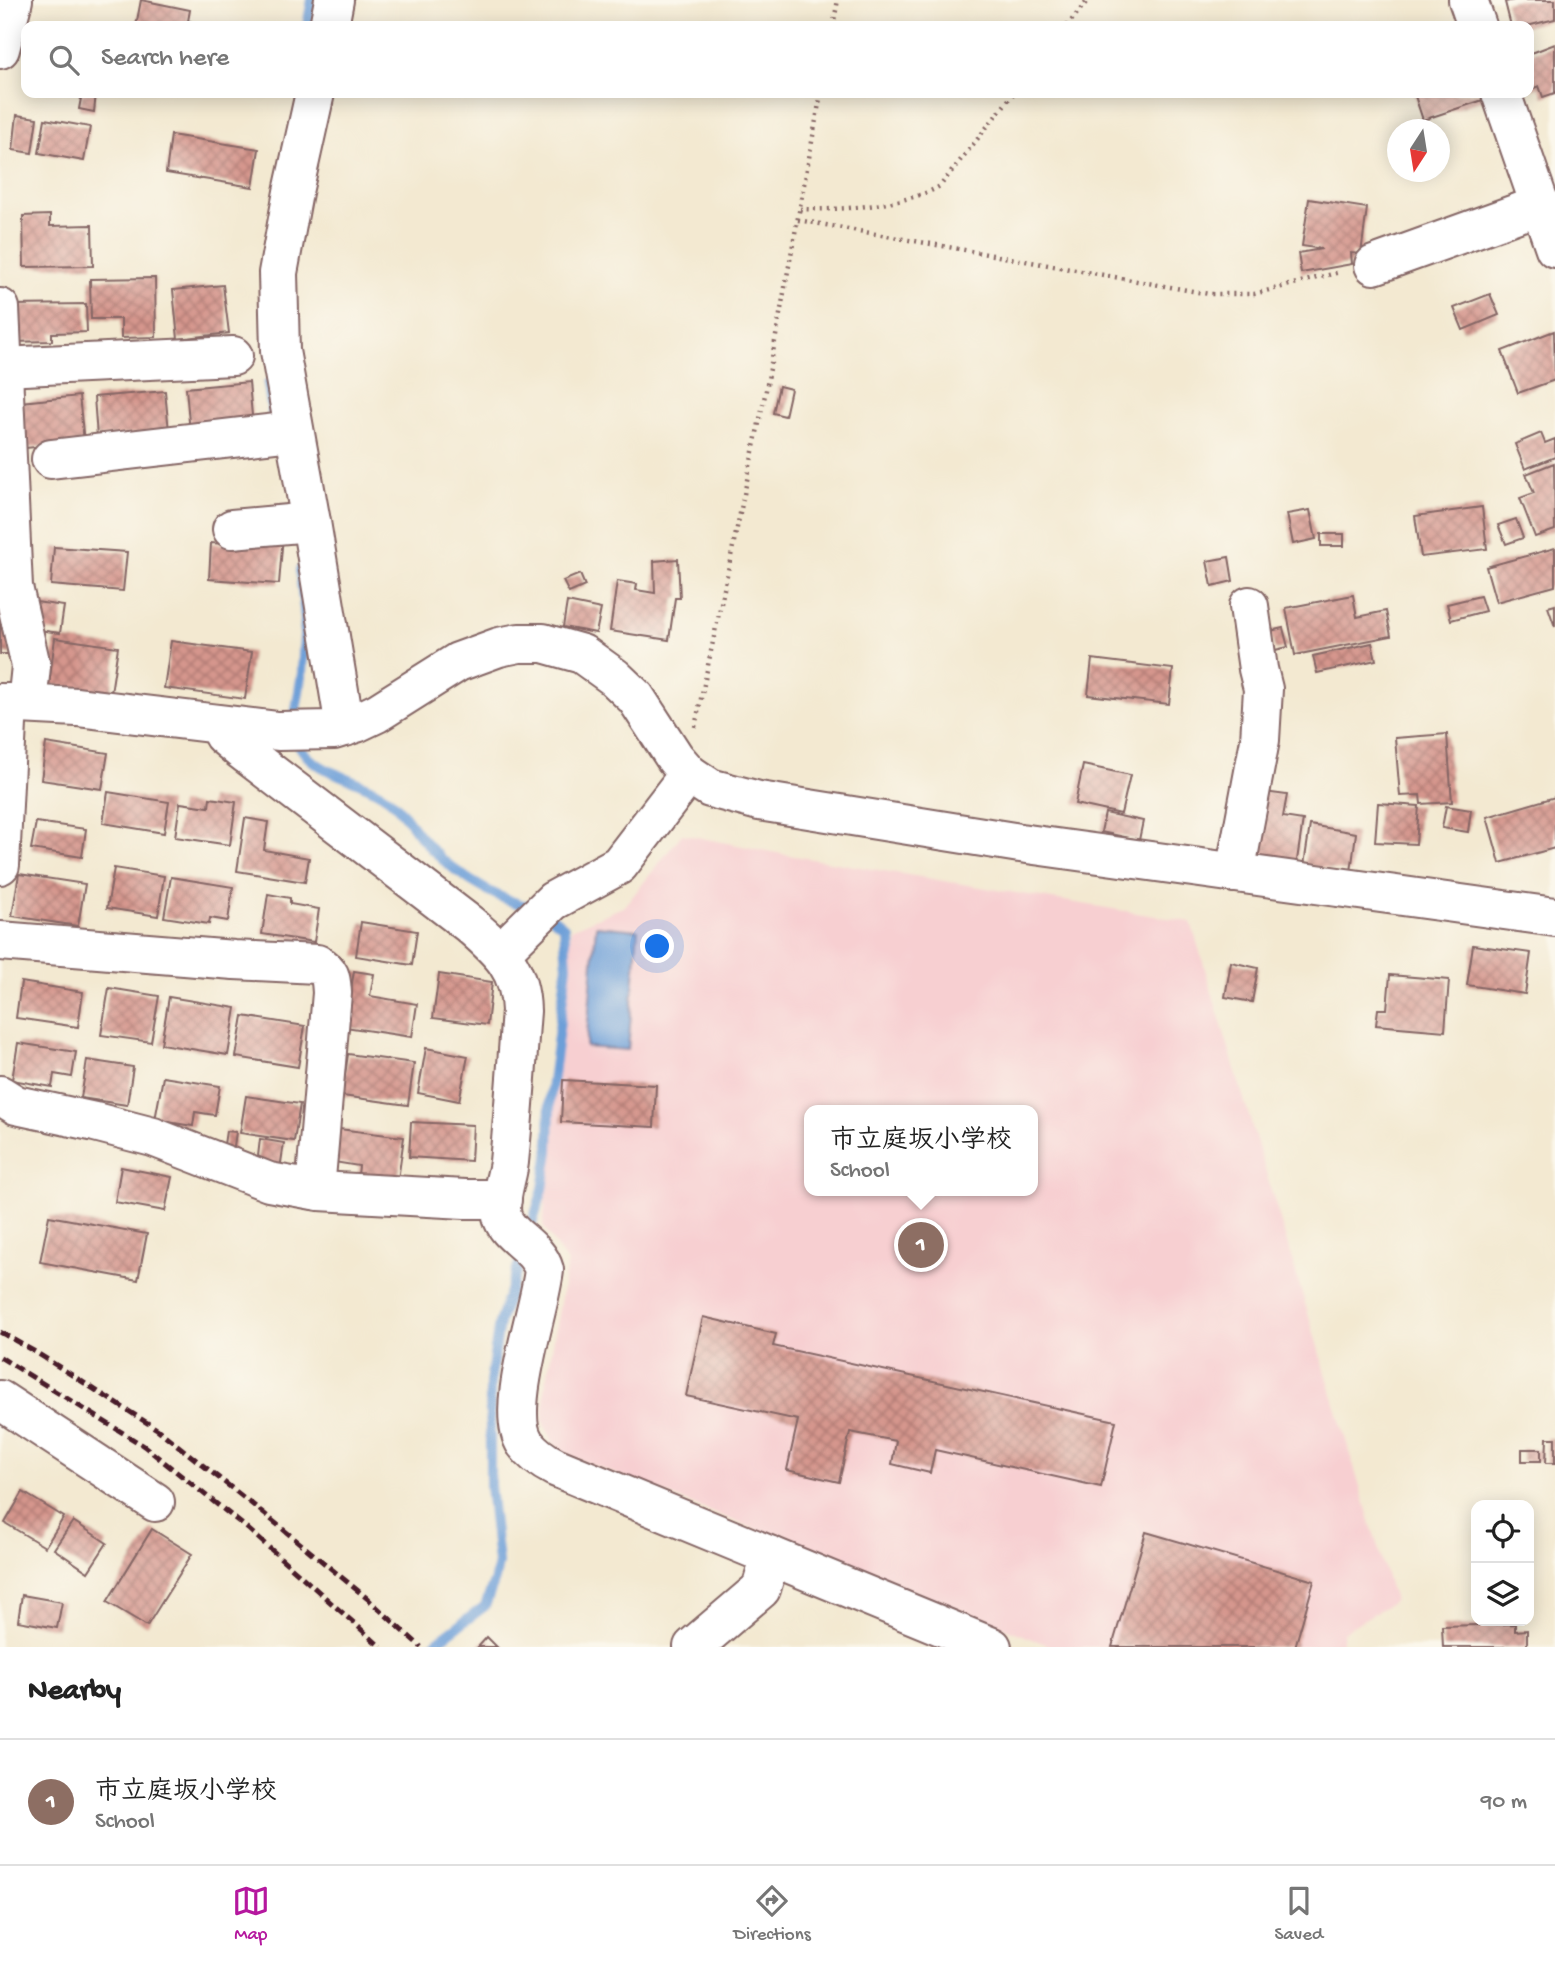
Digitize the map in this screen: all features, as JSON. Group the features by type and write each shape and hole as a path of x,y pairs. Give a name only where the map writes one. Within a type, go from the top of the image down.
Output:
{"street":[{"path":"0,49 13,0"},
{"path":"330,21 334,0"},
{"path":"1468,0 1475,21"},
{"path":"314,98 278,272 280,351 311,522 333,729"},
{"path":"1503,98 1555,248"},
{"path":"1374,265 1540,205"},
{"path":"0,308 6,589 31,666 12,704 0,865"},
{"path":"3,367 233,356"},
{"path":"51,459 293,431"},
{"path":"232,528 311,522"},
{"path":"1235,873 1260,740 1263,689 1249,606"},
{"path":"12,704 76,708 278,731 333,729 377,713 458,662 499,647 519,643 543,643 582,654 614,677 636,698 689,774 710,788 759,801 1020,843 1555,917"},
{"path":"219,726 223,735 469,924 511,943"},
{"path":"511,943 553,901 619,865 689,774"},
{"path":"0,942 317,964 325,968 331,975 332,993 315,1190"},
{"path":"511,943 521,992 521,1011 509,1166 501,1214 506,1224 537,1254 544,1270 521,1378 519,1420 524,1442 539,1458 555,1467 992,1647"},
{"path":"0,1095 16,1105 153,1137 269,1182 315,1190 502,1199"},
{"path":"0,1400 155,1502"},
{"path":"692,1647 761,1589 771,1556"}],"path":[{"path":"834,21 838,0"},
{"path":"1071,21 1088,0"},
{"path":"689,774 696,720 766,390 820,98"},
{"path":"800,209 819,210 925,195 940,186 1010,98"},
{"path":"798,220 1209,294 1254,294 1374,265"}],"shaded area":[{"path":"682,834 782,854 1191,922 1394,1601 1343,1632 1341,1647 1053,1647 567,1455 554,1445 543,1421 545,1389 567,1263 543,1226 571,929 625,906"}],"water":[{"path":"596,926 638,930 628,1050 586,1047"}],"building":[{"path":"141,0 190,10 188,21 137,21"},
{"path":"1555,0 1555,19 1534,24 1534,21 1510,21 1505,2"},
{"path":"1555,44 1555,93 1543,97 1539,86 1534,88 1534,52"},
{"path":"81,98 95,98 94,112 79,109"},
{"path":"1416,98 1482,98 1423,119"},
{"path":"17,115 37,118 32,153 13,150"},
{"path":"45,119 90,127 84,161 39,153"},
{"path":"171,135 259,149 253,187 166,173"},
{"path":"1309,199 1367,208 1361,254 1351,253 1352,264 1301,273 1298,253 1322,249 1302,246"},
{"path":"50,215 50,226 92,225 93,266 24,267 23,216"},
{"path":"155,278 156,337 121,338 121,319 91,319 90,279"},
{"path":"223,285 229,333 178,339 173,290"},
{"path":"1490,294 1499,315 1463,330 1454,308"},
{"path":"86,304 87,332 52,333 52,341 11,342 10,305"},
{"path":"1554,331 1555,380 1518,393 1502,351"},
{"path":"249,382 253,427 190,433 186,388"},
{"path":"779,386 791,389 785,416 773,413"},
{"path":"165,391 169,431 97,437 94,397"},
{"path":"79,396 84,442 26,448 21,402"},
{"path":"1541,433 1545,443 1555,439 1555,457 1525,469 1515,444"},
{"path":"1554,463 1555,530 1535,537 1520,498 1534,493 1526,474"},
{"path":"1482,507 1487,549 1421,557 1415,516"},
{"path":"1310,510 1316,539 1293,544 1287,514"},
{"path":"1516,519 1523,538 1506,544 1498,525"},
{"path":"1321,534 1344,534 1344,546 1321,546"},
{"path":"283,535 279,584 209,579 211,543 249,546"},
{"path":"54,547 127,552 123,591 51,585"},
{"path":"1555,548 1555,586 1496,602 1486,567"},
{"path":"1229,557 1233,581 1212,586 1207,561"},
{"path":"678,559 680,598 675,598 669,640 610,631 617,581 637,584 636,590 655,593 654,561"},
{"path":"580,574 585,586 569,593 563,581"},
{"path":"1353,595 1357,617 1386,611 1391,636 1295,655 1286,608"},
{"path":"1480,596 1485,611 1451,620 1447,604"},
{"path":"36,602 64,606 60,633 32,629"},
{"path":"567,602 601,609 596,633 563,627"},
{"path":"1555,605 1555,627 1548,607"},
{"path":"0,621 9,621 11,654 0,654"},
{"path":"1283,628 1288,647 1275,650 1270,631"},
{"path":"55,638 118,647 111,693 49,685"},
{"path":"171,641 252,652 245,699 164,688"},
{"path":"1372,643 1376,660 1317,673 1313,656"},
{"path":"1092,659 1173,669 1169,704 1088,695"},
{"path":"1447,734 1452,802 1421,804 1420,795 1400,796 1395,738"},
{"path":"46,743 108,753 102,789 41,780"},
{"path":"1083,765 1130,775 1121,814 1075,804"},
{"path":"108,792 169,802 164,833 103,823"},
{"path":"1264,792 1287,795 1283,817 1303,820 1296,867 1253,860"},
{"path":"1555,797 1555,848 1500,863 1487,817"},
{"path":"210,798 236,802 230,845 175,837 180,803 209,807"},
{"path":"1378,803 1419,806 1416,844 1375,842"},
{"path":"1446,806 1471,810 1468,832 1442,828"},
{"path":"1105,813 1143,821 1139,840 1101,832"},
{"path":"245,818 268,822 264,850 309,858 305,882 237,871"},
{"path":"36,822 86,829 82,857 31,849"},
{"path":"1310,825 1356,833 1351,872 1304,865"},
{"path":"114,868 164,876 158,916 107,908"},
{"path":"19,874 85,884 78,926 12,916"},
{"path":"171,877 233,887 228,921 210,918 209,924 164,917"},
{"path":"268,894 290,898 290,904 319,909 314,942 262,934"},
{"path":"361,922 417,931 412,965 356,956"},
{"path":"1473,945 1531,953 1525,994 1467,985"},
{"path":"1231,962 1258,968 1252,1002 1225,997"},
{"path":"354,971 374,974 370,996 417,1004 412,1037 345,1027"},
{"path":"439,974 492,982 487,1025 433,1018"},
{"path":"1390,975 1449,980 1445,1031 1376,1025 1378,1009 1387,1009"},
{"path":"21,982 83,992 78,1027 16,1018"},
{"path":"109,988 159,996 151,1042 101,1035"},
{"path":"169,997 236,1008 228,1055 161,1044"},
{"path":"243,1016 305,1026 298,1067 236,1057"},
{"path":"18,1043 76,1052 72,1077 54,1074 52,1087 12,1080"},
{"path":"426,1048 468,1056 459,1101 418,1093"},
{"path":"348,1054 414,1063 408,1105 342,1096"},
{"path":"87,1060 133,1067 127,1105 81,1098"},
{"path":"163,1077 220,1086 215,1115 195,1112 193,1126 155,1120"},
{"path":"563,1080 656,1085 654,1127 561,1122"},
{"path":"246,1096 300,1104 294,1141 240,1133"},
{"path":"411,1122 473,1125 471,1161 409,1157"},
{"path":"339,1129 404,1137 398,1180 358,1175 359,1166 334,1162"},
{"path":"226,1131 236,1132 233,1153 223,1151"},
{"path":"260,1139 284,1143 280,1169 257,1165"},
{"path":"121,1167 172,1177 165,1211 115,1202"},
{"path":"49,1216 147,1234 138,1280 40,1262"},
{"path":"703,1317 776,1334 773,1346 1116,1421 1101,1487 935,1450 930,1473 892,1464 896,1441 850,1432 839,1482 787,1470 798,1420 686,1396"},
{"path":"1547,1438 1555,1438 1555,1463 1546,1463"},
{"path":"1522,1449 1541,1449 1541,1461 1522,1461"},
{"path":"23,1492 64,1517 45,1547 5,1523"},
{"path":"73,1521 107,1543 88,1572 54,1549"},
{"path":"152,1529 192,1554 147,1626 107,1602"},
{"path":"1146,1532 1314,1581 1295,1647 1112,1647"},
{"path":"22,1595 62,1602 57,1628 18,1621"},
{"path":"1442,1626 1515,1626 1515,1631 1527,1630 1527,1647 1443,1647"},
{"path":"487,1637 497,1647 478,1647"}],"waterway":[{"path":"308,21 312,0"},
{"path":"268,384 274,425"},
{"path":"294,722 302,673 305,619 300,570"},
{"path":"295,740 316,763 389,799 430,848 470,880 501,897 532,907"},
{"path":"529,1234 543,1189 549,1151 550,1098 567,966 564,927 548,914"},
{"path":"430,1647 485,1606 495,1579 498,1563 490,1486 490,1383 499,1323 522,1255"}],"railway":[{"path":"0,1332 157,1429 368,1599 421,1647"},
{"path":"0,1357 144,1446 248,1529 381,1647"}],"place":[{"name":"市立庭坂小学校","path":"921,1245"}]}
